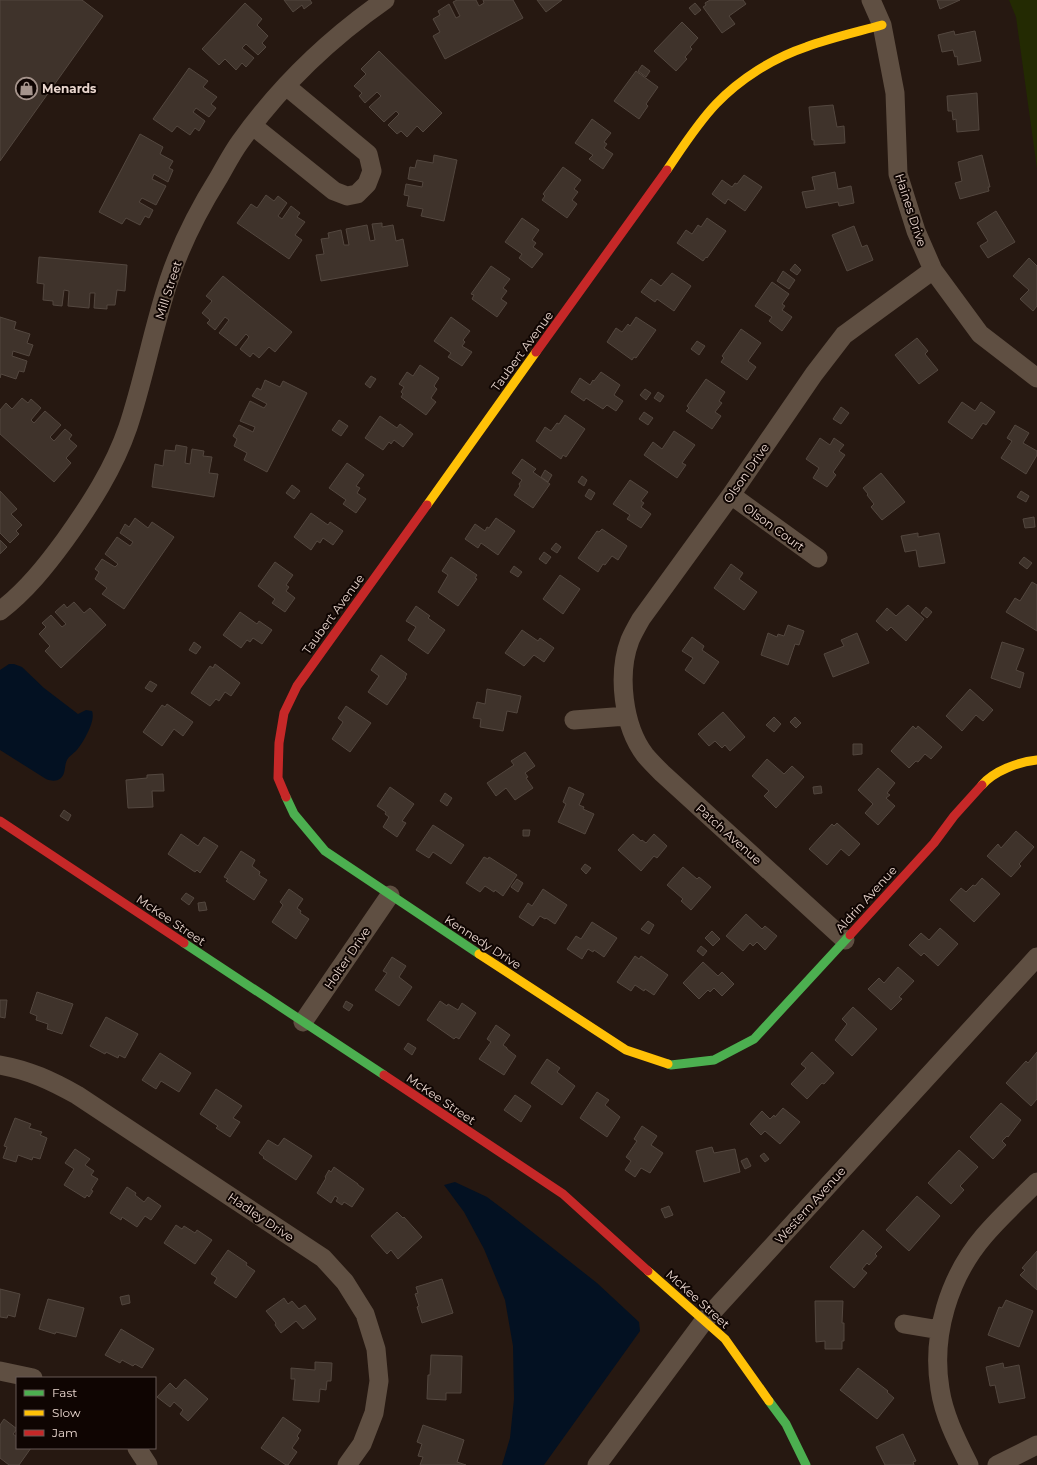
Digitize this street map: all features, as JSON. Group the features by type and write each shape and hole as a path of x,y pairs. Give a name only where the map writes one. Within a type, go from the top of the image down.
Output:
{"street":[{"name":"Mill Street","path":"0,611 27,587 49,560 75,525 107,476 127,428 169,280 194,220 240,142 286,86 318,53 362,16 385,0"},
{"name":"Haines Drive","path":"871,0 882,25 895,93 898,174 916,231 933,270 980,334 1037,378"},
{"name":"Taubert Avenue","path":"278,778 279,743 284,713 297,686 706,116 716,104 743,80 773,62 805,47 882,25"},
{"path":"253,126 334,192 346,196 357,194 367,184 372,170 368,154 286,86"},
{"name":"Olson Drive","path":"627,716 623,689 625,663 630,641 641,619 731,495 814,374 844,335 933,270"},
{"name":"Olson Court","path":"731,495 818,558"},
{"path":"574,720 627,716"},
{"name":"Patch Avenue","path":"627,716 635,736 645,754 662,773 846,940"},
{"name":"Aldrin Avenue","path":"714,1060 754,1039 934,843 954,816 985,781 1003,770 1026,761 1037,760"},
{"name":"Kennedy Drive","path":"278,778 294,814 325,851 626,1050 671,1065 714,1060"},
{"name":"McKee Street","path":"0,821 563,1194 725,1340 786,1424 806,1465"},
{"name":"Holter Drive","path":"303,1022 390,895"},
{"name":"Western Avenue","path":"598,1465 704,1321 1037,958"},
{"name":"Hadley Drive","path":"0,1065 13,1067 46,1078 77,1095 323,1258 345,1282 365,1314 376,1349 379,1381 374,1413 362,1444 348,1465"},
{"path":"969,1465 956,1441 947,1416 940,1389 938,1370 940,1330 951,1289 966,1263 984,1237 1037,1182"},
{"path":"904,1324 940,1330"},
{"path":"0,1370 29,1377"},
{"path":"997,1465 1037,1445"},
{"path":"138,1449 148,1465"}],"green space":[{"path":"1009,0 1037,0 1037,169 1016,17"}],"water":[{"path":"9,664 22,667 44,688 78,714 86,710 92,711 93,715 91,726 88,732 79,747 66,762 64,774 61,778 55,781 46,779 0,750 0,670"},
{"path":"455,1182 487,1197 507,1212 597,1283 639,1322 640,1331 544,1465 502,1465 510,1438 514,1399 513,1346 505,1300 484,1249 464,1212 444,1185"}],"building":[{"name":"Menards","path":"0,0 82,0 103,16 0,161"},
{"path":"284,0 310,0 312,3 304,9 302,5 293,12"},
{"path":"457,0 476,0 479,6 484,3 483,0 513,0 523,18 445,59 433,36 440,32 433,19 440,15 438,11 449,4 456,18 460,16 453,2"},
{"path":"537,0 562,0 546,12"},
{"path":"710,0 743,0 746,4 729,16 735,24 722,33 703,7 706,5 705,3"},
{"path":"937,0 960,0 940,9"},
{"path":"245,3 262,19 257,25 268,36 262,43 266,47 258,55 246,44 242,48 254,58 246,67 242,63 236,70 225,59 219,65 202,49"},
{"path":"695,3 701,10 695,15 689,8"},
{"path":"682,22 698,38 690,47 692,49 685,57 687,59 676,71 654,51"},
{"path":"954,31 955,35 975,31 981,61 958,65 957,56 955,57 953,50 942,52 938,35"},
{"path":"379,51 442,113 423,132 417,126 407,137 401,131 397,134 388,125 399,114 396,111 384,122 369,107 381,96 377,92 365,103 359,96 362,93 354,86 366,74 361,69"},
{"path":"642,65 650,71 646,77 638,71"},
{"path":"189,68 208,81 203,87 217,97 211,104 216,108 209,117 196,108 193,112 205,121 199,131 195,128 190,135 177,126 172,132 153,119"},
{"path":"636,71 658,87 646,104 648,106 639,119 614,101"},
{"path":"977,93 979,130 957,132 956,119 953,120 952,111 948,111 947,96"},
{"path":"833,105 837,127 844,126 845,143 814,145 814,140 812,140 809,107"},
{"path":"592,119 611,133 604,142 607,144 604,148 613,154 603,169 589,159 593,155 575,143"},
{"path":"140,134 163,147 160,154 173,161 169,168 173,170 168,182 154,174 152,179 166,186 156,205 142,198 139,202 153,210 149,218 145,216 140,225 126,218 122,224 99,212"},
{"path":"434,155 457,160 444,221 421,216 423,209 407,206 409,196 404,195 406,184 422,187 423,182 408,179 410,167 415,168 417,160 433,163"},
{"path":"982,155 990,187 988,187 989,191 960,199 955,183 962,181 958,162"},
{"path":"563,167 581,180 574,189 578,192 572,200 577,204 567,218 542,200 545,196 543,194"},
{"path":"835,172 838,189 851,186 854,203 839,206 838,202 806,208 802,192 815,190 812,177"},
{"path":"744,175 762,187 745,211 728,199 725,204 712,194 722,180 732,187 735,183 737,184"},
{"path":"266,195 274,201 278,196 287,203 278,216 282,219 291,206 300,213 297,217 305,222 295,235 302,240 289,259 237,223 251,204 257,208"},
{"path":"996,211 1015,242 988,258 980,246 988,241 977,223"},
{"path":"522,218 539,230 532,240 536,243 533,247 543,254 532,268 519,258 522,254 505,242"},
{"path":"707,218 726,231 707,258 706,257 703,261 677,243 686,230 692,234 698,225 701,227"},
{"path":"382,223 382,227 393,225 396,241 403,239 408,266 321,281 316,255 324,254 321,239 329,238 328,233 341,230 344,245 349,245 346,229 367,225 370,241 375,240 372,224"},
{"path":"854,226 862,247 867,245 873,260 847,271 832,235"},
{"path":"39,257 127,265 125,291 117,290 115,305 107,305 107,309 94,308 95,293 90,293 89,308 68,306 69,291 64,290 62,306 53,305 53,301 43,300 44,284 37,283"},
{"path":"1029,258 1037,266 1037,306 1033,311 1020,299 1029,290 1013,276"},
{"path":"795,264 801,270 797,275 790,270"},
{"path":"491,266 510,279 503,288 507,291 501,299 507,303 497,317 472,299 474,295 471,294"},
{"path":"783,271 795,280 789,289 777,281"},
{"path":"672,273 691,286 674,311 657,299 655,302 641,292 651,279 661,286"},
{"path":"223,276 292,332 275,352 269,347 259,358 253,353 250,357 240,349 249,337 246,334 236,346 219,333 229,320 225,317 215,330 207,323 210,320 202,313 212,301 206,296"},
{"path":"772,282 789,294 782,304 785,306 782,310 792,317 782,331 769,321 772,317 755,306"},
{"path":"0,317 16,322 14,329 30,334 27,343 33,345 29,356 13,351 12,356 27,361 24,372 19,371 16,379 1,374 0,378"},
{"path":"451,317 470,331 463,340 465,342 462,346 472,352 462,366 448,357 451,353 434,341"},
{"path":"636,317 656,330 636,358 634,357 632,360 607,342 616,328 622,332 628,324 630,326"},
{"path":"741,329 761,343 748,361 756,367 747,380 721,362 724,358 722,356"},
{"path":"917,338 928,351 925,354 938,370 919,384 895,355"},
{"path":"697,341 705,346 699,355 691,349"},
{"path":"420,365 439,378 434,386 437,389 431,398 436,402 426,415 401,397 403,394 401,392 404,387 399,384 407,372 413,376"},
{"path":"601,372 620,385 614,395 623,401 616,411 607,405 603,409 586,398 584,401 571,392 580,378 590,385"},
{"path":"371,376 376,379 370,388 365,384"},
{"path":"706,379 725,392 719,401 722,403 715,412 721,416 712,429 686,411 689,408 687,406"},
{"path":"265,380 280,387 283,381 307,393 267,472 244,460 247,453 234,446 237,439 233,436 239,425 253,432 255,427 240,421 250,401 264,408 267,404 252,396 257,388 261,390"},
{"path":"645,389 651,393 646,400 640,395"},
{"path":"658,392 664,396 660,402 654,398"},
{"path":"22,398 28,403 31,399 41,408 31,420 34,423 45,411 61,425 50,437 54,441 65,429 72,435 69,439 77,446 66,458 71,463 54,482 0,434 0,410 6,403 12,409"},
{"path":"962,402 975,411 981,402 995,412 986,425 983,423 972,439 948,422"},
{"path":"841,407 849,413 841,424 833,419"},
{"path":"644,412 653,418 648,425 639,419"},
{"path":"565,415 585,429 566,457 563,455 561,459 536,441 545,427 551,431 557,423 559,424"},
{"path":"380,416 397,428 400,424 413,434 403,447 394,440 391,444 389,442 383,450 365,438"},
{"path":"339,420 348,426 341,436 332,430"},
{"path":"1015,425 1029,433 1023,443 1037,451 1037,455 1026,474 1001,458 1012,441 1007,438"},
{"path":"674,431 695,445 682,463 686,465 677,478 644,455 653,442 662,449"},
{"path":"820,438 830,445 834,438 844,445 839,451 845,455 833,472 836,475 827,487 813,478 819,468 806,459"},
{"path":"176,445 187,447 185,463 190,464 192,449 204,451 203,456 212,457 209,473 218,474 214,497 152,487 155,464 163,466 165,450 175,451"},
{"path":"522,459 536,469 533,472 550,484 533,508 514,495 522,480 512,473"},
{"path":"347,463 364,475 356,486 360,488 357,493 366,499 356,513 343,504 346,500 329,488"},
{"path":"545,470 552,475 548,482 541,477"},
{"path":"881,473 905,502 882,520 871,507 874,504 863,488"},
{"path":"582,476 587,480 584,486 578,482"},
{"path":"630,480 648,492 641,501 644,503 641,507 651,514 641,528 627,519 630,515 613,504"},
{"path":"292,485 300,491 294,499 286,493"},
{"path":"589,489 595,493 591,500 585,496"},
{"path":"0,491 17,509 11,514 22,525 16,531 19,534 10,543 0,533"},
{"path":"1021,491 1029,496 1026,502 1017,497"},
{"path":"311,513 328,525 330,522 343,531 333,545 323,538 320,543 317,541 311,550 294,537"},
{"path":"1034,517 1035,527 1025,528 1023,519"},
{"path":"135,518 148,528 152,522 174,537 124,609 102,594 107,588 95,579 99,572 95,569 102,559 115,567 118,564 105,554 117,537 130,546 133,542 120,533 125,524 129,527"},
{"path":"496,518 515,531 498,555 481,543 478,548 465,539 475,524 485,531"},
{"path":"602,529 627,546 618,560 612,556 605,565 603,564 598,572 578,558 597,531 599,532"},
{"path":"918,533 918,537 939,533 945,563 919,567 916,550 905,552 901,536"},
{"path":"0,540 7,547 0,554"},
{"path":"556,543 561,547 557,553 551,549"},
{"path":"544,552 551,557 546,564 539,559"},
{"path":"451,557 477,575 475,578 477,579 458,606 438,592 448,575 442,571"},
{"path":"1024,557 1032,563 1027,569 1019,563"},
{"path":"275,562 293,575 286,585 289,587 286,591 295,598 285,612 272,603 275,599 258,586"},
{"path":"731,564 743,573 739,579 757,592 744,610 714,588"},
{"path":"514,566 522,572 518,577 510,572"},
{"path":"560,575 580,589 563,614 543,599"},
{"path":"1032,582 1037,585 1037,631 1006,612 1015,598 1020,601"},
{"path":"74,602 84,613 90,608 106,625 61,668 45,651 50,646 39,634 46,627 42,623 51,615 62,627 66,624 55,612 64,604 67,608"},
{"path":"908,605 924,619 906,641 891,627 887,631 876,621 887,608 896,616"},
{"path":"416,606 430,616 428,618 445,630 428,654 408,640 416,627 406,621"},
{"path":"926,607 932,612 927,618 921,613"},
{"path":"240,612 257,624 259,621 272,630 262,644 253,638 250,642 247,640 241,648 223,635"},
{"path":"788,625 804,631 799,645 795,644 788,665 761,655 768,633 777,637 778,634 784,636"},
{"path":"522,630 538,641 540,638 554,648 544,662 534,655 524,666 505,653"},
{"path":"857,633 869,663 833,677 824,654 844,646 841,640"},
{"path":"692,637 704,646 702,650 719,662 704,684 685,670 693,658 682,651"},
{"path":"194,642 201,647 196,654 189,650"},
{"path":"1002,642 1024,649 1016,670 1024,673 1020,688 991,678"},
{"path":"381,655 407,674 405,677 406,678 387,705 368,692 379,676 371,670"},
{"path":"215,664 240,683 231,696 225,692 219,701 216,699 210,706 191,693 210,666 213,668"},
{"path":"150,681 157,685 152,692 145,688"},
{"path":"487,689 521,696 517,713 507,711 503,731 480,727 481,719 473,718 477,702 485,704"},
{"path":"970,689 993,710 983,721 976,715 962,731 946,716"},
{"path":"167,704 193,722 183,736 174,729 162,746 143,732 162,705 165,707"},
{"path":"346,706 371,723 350,752 332,739 343,722 338,718"},
{"path":"723,712 745,737 730,751 725,745 722,748 715,741 709,746 698,734"},
{"path":"774,717 781,724 774,732 766,725"},
{"path":"795,717 801,723 796,728 790,722"},
{"path":"913,726 916,729 918,726 942,747 931,759 925,754 918,762 916,761 909,768 891,751"},
{"path":"853,744 862,744 862,754 853,755"},
{"path":"525,752 535,766 525,773 528,777 526,778 533,788 515,800 506,788 496,796 487,783 514,765 511,761"},
{"path":"767,759 784,774 792,766 804,777 776,808 764,796 769,791 752,776"},
{"path":"878,768 895,783 887,793 890,795 886,798 895,806 878,825 865,813 873,804 858,790"},
{"path":"163,774 164,791 152,791 153,807 128,808 126,780 147,778 147,775"},
{"path":"821,786 822,793 814,794 813,787"},
{"path":"390,787 414,804 402,821 406,823 397,837 383,827 389,817 385,814 386,812 377,806"},
{"path":"569,787 584,794 579,805 584,807 583,809 594,814 585,834 558,822 566,804 563,802"},
{"path":"445,793 452,798 447,806 440,801"},
{"path":"64,810 71,815 68,821 60,816"},
{"path":"837,823 860,844 849,856 841,849 827,865 809,849 832,824 834,826"},
{"path":"433,825 464,845 451,864 433,852 429,858 416,850"},
{"path":"523,830 530,830 529,836 523,836"},
{"path":"1016,831 1034,847 1019,864 1021,866 1011,877 987,856 998,844 1001,848"},
{"path":"181,834 198,846 204,837 218,846 200,873 197,870 195,872 168,854"},
{"path":"633,834 641,841 642,840 646,843 654,834 667,846 657,858 654,856 641,871 618,850"},
{"path":"241,851 255,860 252,866 260,872 259,875 267,880 254,900 226,881 228,879 224,877"},
{"path":"484,857 488,859 489,857 517,875 503,896 495,890 494,892 485,886 480,892 466,883"},
{"path":"585,864 591,868 586,874 581,869"},
{"path":"683,867 697,879 699,877 711,887 691,910 681,901 683,899 667,885"},
{"path":"982,878 1000,894 974,922 950,900 961,888 966,892 973,885 975,886"},
{"path":"517,879 523,883 518,892 511,887"},
{"path":"289,889 303,899 297,908 301,911 300,913 309,919 296,939 272,922 283,905 280,902"},
{"path":"543,889 567,905 555,924 540,916 533,926 519,917 528,903 532,906"},
{"path":"186,893 194,898 189,905 181,899"},
{"path":"205,902 207,910 199,911 198,903"},
{"path":"746,914 762,929 765,926 777,936 765,950 757,942 753,946 750,943 743,951 726,936"},
{"path":"648,921 654,925 649,934 641,929"},
{"path":"592,922 617,938 604,957 594,950 593,952 588,949 582,959 567,949 576,936 581,939"},
{"path":"940,928 958,944 938,966 924,953 921,956 909,945 921,933 929,940"},
{"path":"712,931 720,939 713,946 705,938"},
{"path":"701,946 707,951 703,956 697,951"},
{"path":"635,956 639,959 641,956 668,975 654,995 635,985 631,991 617,982"},
{"path":"392,957 406,966 399,977 412,987 399,1006 375,990 387,973 383,971"},
{"path":"703,962 718,976 722,972 734,984 722,996 714,988 710,992 708,990 699,999 683,983"},
{"path":"898,967 914,981 899,997 902,999 891,1010 868,989 879,978 884,983"},
{"path":"37,992 73,1004 62,1034 47,1029 48,1024 36,1020 37,1016 30,1013"},
{"path":"0,1000 7,1000 5,1018 0,1017"},
{"path":"346,1001 353,1005 349,1011 343,1007"},
{"path":"440,1001 447,1006 448,1004 458,1010 462,1003 476,1013 459,1039 456,1037 454,1039 427,1020"},
{"path":"853,1007 877,1029 852,1056 835,1040 847,1024 842,1019"},
{"path":"106,1017 138,1034 125,1058 119,1055 118,1058 106,1052 105,1054 90,1046"},
{"path":"496,1025 510,1035 503,1045 516,1056 504,1075 479,1059 491,1042 487,1039"},
{"path":"408,1043 416,1048 412,1055 404,1049"},
{"path":"812,1052 834,1073 807,1099 791,1084 806,1068 801,1064"},
{"path":"1037,1052 1037,1099 1031,1106 1006,1083 1026,1061 1028,1063"},
{"path":"160,1053 191,1073 179,1092 161,1081 156,1089 142,1080"},
{"path":"547,1059 560,1068 557,1072 575,1086 562,1105 531,1083"},
{"path":"216,1089 242,1106 233,1118 240,1122 230,1137 216,1128 218,1126 200,1114"},
{"path":"597,1092 609,1100 605,1105 620,1117 607,1137 580,1118"},
{"path":"515,1095 531,1106 521,1122 504,1110"},
{"path":"1001,1103 1021,1120 1008,1137 1007,1136 1002,1141 1006,1145 993,1159 970,1137"},
{"path":"783,1108 800,1122 780,1144 765,1131 761,1135 750,1124 762,1111 770,1119 774,1115 775,1117"},
{"path":"15,1118 31,1124 29,1128 42,1132 40,1135 47,1138 40,1159 33,1157 32,1160 18,1155 16,1162 3,1158 7,1147 4,1146"},
{"path":"642,1126 657,1136 651,1145 663,1153 650,1173 641,1168 635,1177 625,1170 631,1161 626,1157 637,1141 634,1139"},
{"path":"284,1138 312,1156 296,1180 263,1158 264,1157 259,1153 268,1140 278,1146"},
{"path":"712,1147 714,1153 735,1149 740,1172 704,1182 696,1151"},
{"path":"75,1149 90,1159 85,1165 94,1171 91,1175 98,1179 91,1190 93,1191 89,1197 87,1195 85,1198 64,1185 74,1169 65,1163"},
{"path":"959,1150 978,1167 960,1186 964,1190 951,1204 928,1183"},
{"path":"764,1153 769,1159 765,1162 760,1156"},
{"path":"747,1158 751,1166 745,1169 741,1161"},
{"path":"334,1167 364,1189 352,1207 344,1202 342,1205 336,1201 338,1198 335,1196 331,1203 317,1193 329,1170 331,1172"},
{"path":"127,1187 136,1193 135,1195 144,1202 148,1197 161,1206 151,1220 145,1216 137,1227 122,1217 121,1220 110,1213"},
{"path":"917,1196 940,1216 909,1251 886,1230"},
{"path":"669,1206 673,1215 665,1218 661,1209"},
{"path":"397,1212 403,1218 404,1217 422,1237 398,1259 391,1250 387,1254 371,1236"},
{"path":"176,1225 182,1229 184,1226 195,1233 197,1230 212,1240 195,1264 164,1243"},
{"path":"863,1230 882,1247 875,1254 877,1256 869,1265 867,1263 862,1269 867,1273 854,1288 830,1267"},
{"path":"228,1250 247,1263 246,1265 255,1271 236,1298 214,1283 217,1278 211,1274"},
{"path":"1037,1251 1037,1290 1020,1275 1025,1270 1022,1268"},
{"path":"442,1279 453,1313 422,1323 417,1307 419,1306 415,1294 418,1293 416,1287"},
{"path":"0,1289 20,1294 15,1317 8,1315 7,1318 0,1317"},
{"path":"129,1295 130,1303 122,1305 120,1297"},
{"path":"284,1298 288,1304 292,1301 299,1309 305,1305 316,1319 303,1329 296,1321 281,1333 275,1325 276,1323 266,1311"},
{"path":"48,1299 84,1308 76,1337 56,1332 55,1334 39,1329"},
{"path":"1006,1300 1033,1311 1019,1347 988,1335 999,1307 1002,1308"},
{"path":"815,1301 843,1301 842,1323 844,1323 844,1341 842,1341 842,1349 825,1349 825,1341 816,1342"},
{"path":"121,1329 154,1349 142,1368 135,1364 133,1366 122,1360 120,1363 105,1355"},
{"path":"431,1355 462,1356 461,1393 446,1393 446,1400 427,1399"},
{"path":"315,1362 332,1363 331,1381 327,1381 326,1390 320,1389 319,1402 293,1400 295,1379 291,1379 291,1368 315,1370"},
{"path":"1003,1363 1004,1368 1019,1365 1025,1398 999,1403 995,1385 990,1386 986,1367"},
{"path":"858,1368 888,1391 887,1392 894,1398 877,1419 840,1390"},
{"path":"185,1379 208,1399 188,1421 180,1414 183,1410 174,1402 170,1407 157,1397 170,1383 176,1389"},
{"path":"283,1417 301,1430 297,1436 299,1438 292,1448 297,1452 288,1465 261,1448"},
{"path":"4,1419 16,1428 13,1434 16,1436 16,1449 30,1449 19,1465 9,1465 0,1458 0,1425"},
{"path":"423,1425 464,1440 457,1462 466,1465 420,1465 423,1457 418,1456 422,1444 417,1442"},
{"path":"903,1434 916,1461 913,1462 914,1465 885,1465 876,1447"}],"traffic: fast":[{"path":"286,797 294,814 325,851 479,954"},
{"path":"668,1064 671,1065 714,1060 754,1039 850,935"},
{"path":"184,943 384,1075"},
{"path":"769,1401 786,1424 806,1465"}],"traffic: slow":[{"path":"667,170 709,112 725,95 746,78 769,63 806,47 882,25"},
{"path":"427,505 536,352"},
{"path":"982,785 1000,771 1022,763 1037,760"},
{"path":"479,954 626,1050 668,1064"},
{"path":"648,1271 725,1339 769,1401"}],"traffic: jam":[{"path":"536,352 667,170"},
{"path":"286,797 278,778 279,743 284,713 297,686 427,505"},
{"path":"850,935 934,843 954,816 982,785"},
{"path":"0,821 184,943"},
{"path":"384,1075 563,1194 648,1271"}],"place":[{"name":"Menards","path":"26,88"}]}
